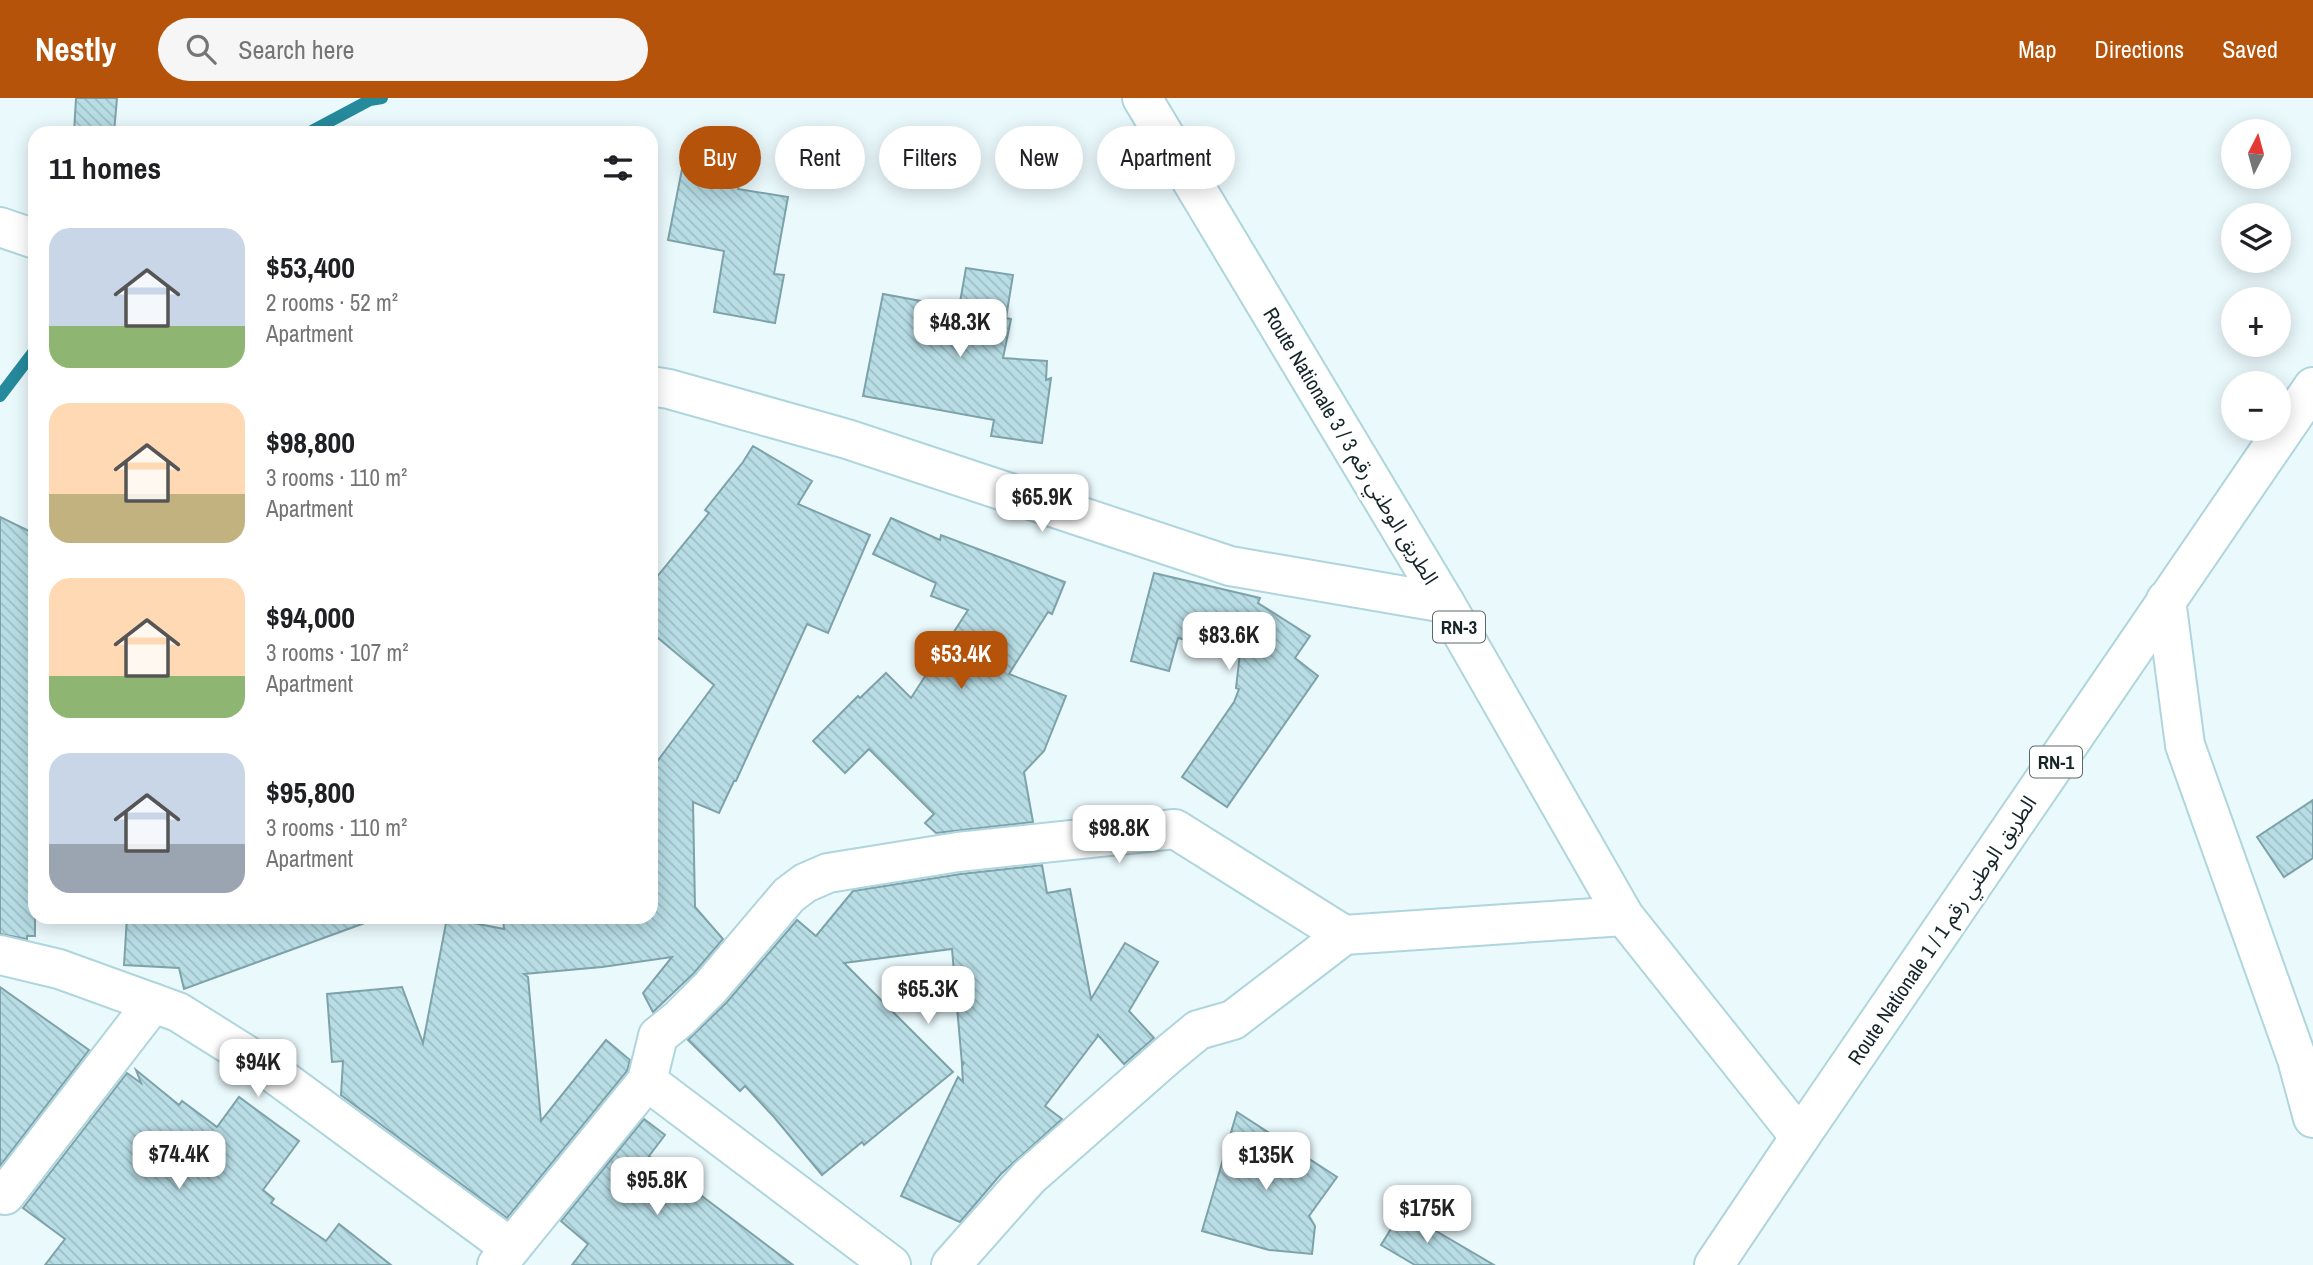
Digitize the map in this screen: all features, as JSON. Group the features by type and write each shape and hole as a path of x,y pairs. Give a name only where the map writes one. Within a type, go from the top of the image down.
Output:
{"main road":[{"name":"Route Nationale 3 / الطريق الوطني رقم 3","path":"1142,98 1445,603 1624,915 1800,1138"},
{"path":"0,227 28,237"},
{"path":"658,387 846,439 1230,566 1445,603"},
{"name":"Route Nationale 1 / الطريق الوطني رقم 1","path":"1714,1265 2313,387"},
{"path":"2166,600 2185,745 2297,1059 2313,1118"},
{"path":"0,955 59,969 178,1012 264,1066 504,1256 648,1081 658,1036 710,988 789,895 805,883 828,873 958,852 1175,829 1344,935"},
{"path":"951,1265 1029,1177 1169,1054 1198,1030 1233,1020 1344,935 1624,915"},
{"path":"5,1195 153,1003"},
{"path":"648,1081 891,1265"}],"building":[{"path":"76,98 117,98 115,126 74,126"},
{"path":"679,184 679,189 738,189 788,197 774,274 784,275 775,323 714,312 724,251 668,240"},
{"path":"966,268 1013,275 1006,318 1011,319 1003,358 1047,361 1046,380 1051,378 1042,443 991,436 994,420 863,396 883,294 959,308"},
{"path":"753,446 812,481 798,504 870,535 828,633 807,624 719,813 693,802 695,907 723,939 694,973 653,1012 643,993 672,957 524,974 528,977 541,1121 606,1040 630,1060 627,1071 507,1218 341,1095 343,1061 332,1062 327,994 402,987 423,1043 446,924 478,924 504,929 504,924 658,924 658,760 714,685 658,638 658,575 709,513 705,510"},
{"path":"0,517 28,531 28,924 35,924 35,936 27,936 27,939 0,934"},
{"path":"891,518 940,540 941,535 1065,582 1052,614 1048,612 1009,674 1066,696 1044,751 1024,772 1033,822 936,833 925,823 934,814 869,749 845,773 813,741 858,696 860,698 886,673 911,698 968,610 931,596 936,583 873,554"},
{"path":"1154,573 1260,598 1258,603 1310,636 1295,658 1318,676 1227,807 1182,777 1234,702 1239,689 1236,688 1240,653 1178,638 1169,671 1131,661"},
{"path":"2313,800 2313,858 2284,877 2257,837"},
{"path":"1042,865 1047,893 1070,889 1091,999 1125,943 1158,962 1129,1011 1154,1038 1124,1064 1097,1034 1045,1106 1062,1119 1001,1174 960,1222 901,1196 958,1077 963,1082 964,1062 962,1064 952,949 844,963 953,1072 864,1145 862,1142 822,1175 745,1086 740,1091 688,1040 727,1002 797,920 816,936 853,891 961,874"},
{"path":"127,924 362,924 184,989 179,968 124,965"},
{"path":"0,987 89,1050 0,1166"},
{"path":"136,1070 179,1105 182,1101 217,1127 239,1097 299,1141 263,1190 274,1199 271,1203 326,1241 339,1224 391,1265 45,1265 65,1239 23,1208 127,1073 141,1083"},
{"path":"1237,1112 1337,1177 1309,1216 1315,1226 1312,1254 1269,1250 1202,1231"},
{"path":"644,1119 665,1135 649,1156 793,1265 572,1265 588,1244 561,1221"},
{"path":"1402,1211 1494,1265 1415,1265 1381,1245"}],"waterway":[{"path":"321,126 370,100 382,98"},
{"path":"0,396 28,359"}]}
